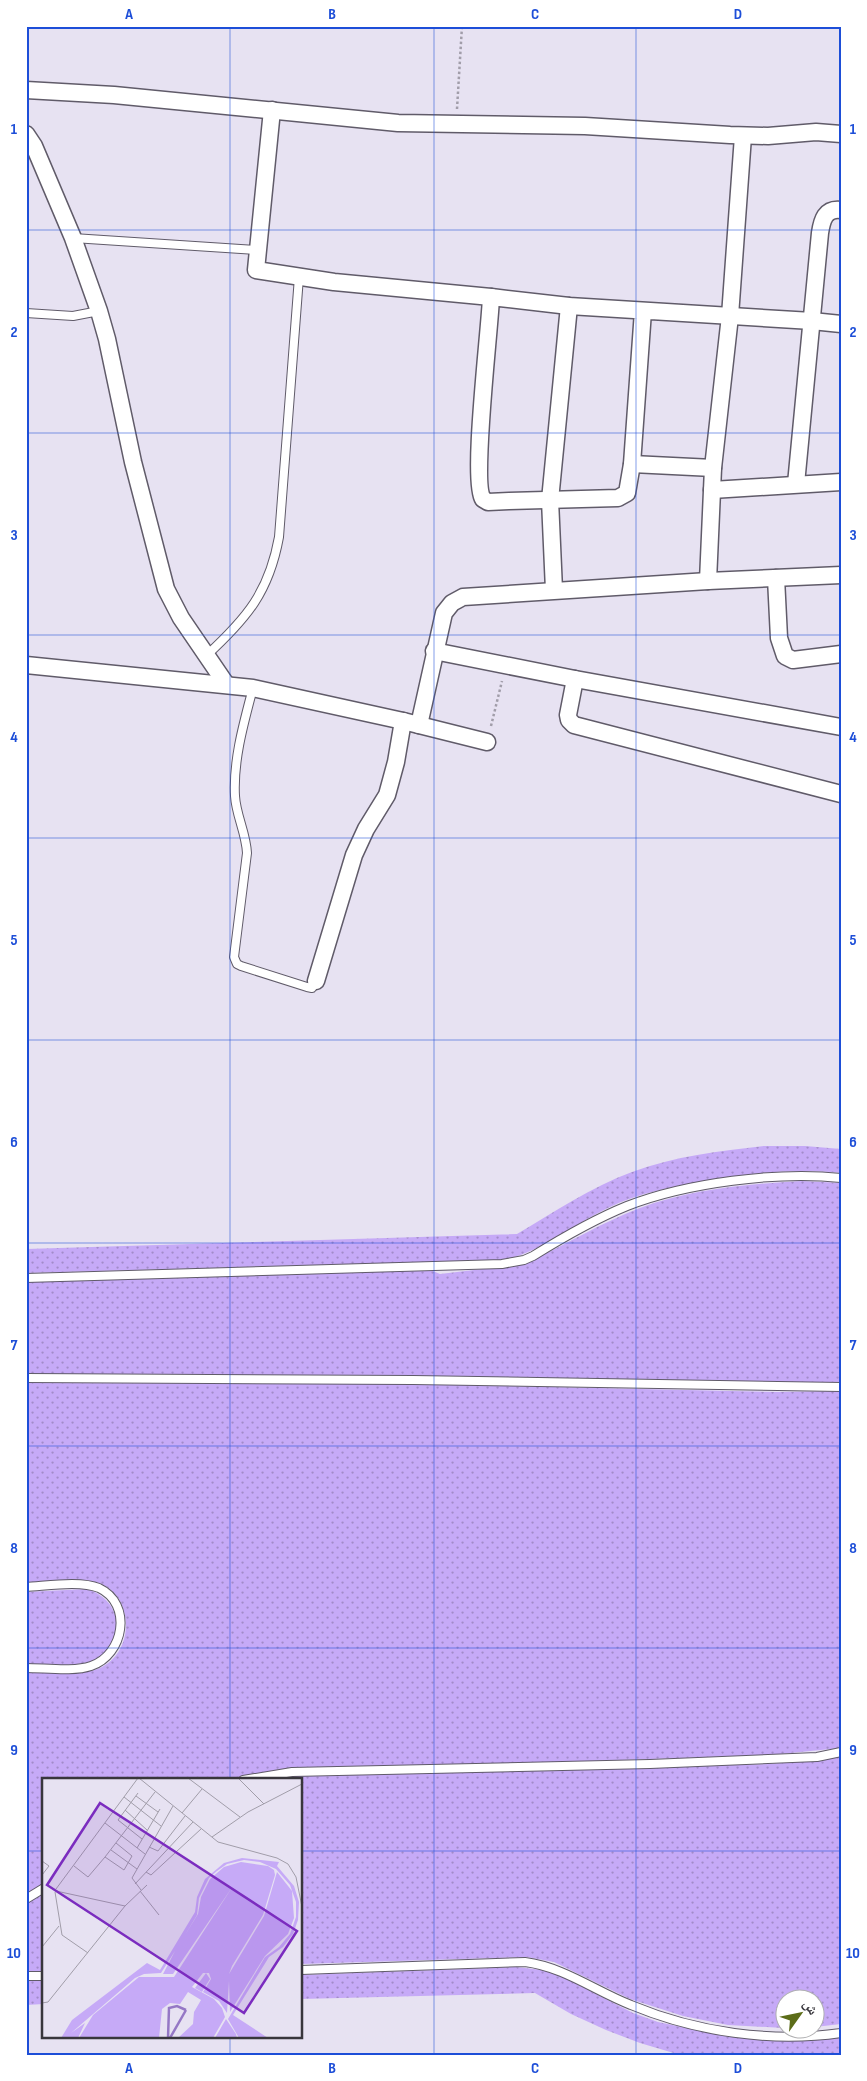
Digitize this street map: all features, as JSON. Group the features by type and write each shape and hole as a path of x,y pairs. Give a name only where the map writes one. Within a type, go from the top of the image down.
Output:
{"street":[{"path":"26,90 114,95 398,123 586,126 743,136 768,136 807,132 841,134"},
{"path":"272,110 256,270 334,282 570,306 841,324"},
{"path":"26,134 34,146 73,238 99,311 107,339 133,462 162,574 172,602 226,684"},
{"path":"708,581 713,468 730,316 743,136"},
{"path":"796,484 822,222 826,213 831,210 841,210"},
{"path":"491,297 483,396 480,494 488,502 621,497 628,490 632,464 643,311"},
{"path":"554,590 550,500 570,306"},
{"path":"632,464 713,468"},
{"path":"712,490 841,482"},
{"path":"316,981 354,855 387,795 396,762 411,723 434,651 444,613 447,607 457,599 469,595 841,575"},
{"path":"776,578 779,638 785,656 793,660 841,654"},
{"path":"434,651 575,679 841,727"},
{"path":"26,665 253,688 487,742"},
{"path":"575,679 568,715 569,720 574,725 840,791"}],"lane":[{"path":"73,238 258,250"},
{"path":"207,655 236,628 249,612 269,577 275,556 279,537 300,277"},
{"path":"26,314 73,316 99,311"},
{"path":"253,688 240,745 236,776 235,795 247,853 234,957 237,964 241,966 307,987 312,988 316,981"},
{"path":"26,1278 168,1272 502,1264 524,1260 533,1256 626,1207 686,1190 754,1179 804,1176 841,1178"},
{"path":"26,1378 413,1380 841,1387"},
{"path":"26,1587 70,1585 99,1588 116,1604 120,1614 121,1629 113,1650 104,1659 91,1666 79,1668 26,1668"},
{"path":"255,1778 292,1772 650,1764 817,1757 841,1752"},
{"path":"26,1899 42,1889"},
{"path":"302,1970 525,1962 556,1968 630,2005 694,2026 728,2032 796,2036 841,2033"},
{"path":"26,1976 42,1976"}],"path":[{"path":"456,125 462,26"},
{"path":"487,742 503,676"}],"shaded area":[{"path":"764,1146 805,1146 841,1149 841,1173 788,1171 753,1174 655,1191 610,1207 531,1251 502,1260 26,1273 26,1249 517,1234 587,1192 648,1166 714,1152"},
{"path":"802,1181 841,1183 841,1383 301,1375 26,1375 26,1281 428,1269 440,1274 517,1265 533,1260 599,1226 640,1208 679,1196 720,1188"},
{"path":"26,1383 414,1384 777,1392 841,1391 841,1748 770,1755 500,1764 293,1768 239,1778 42,1778 42,1885 26,1895 26,1672 76,1673 102,1667 113,1659 120,1649 125,1636 126,1624 124,1611 119,1599 111,1590 99,1583 73,1580 26,1583"},
{"path":"87,1589 99,1595 108,1603 114,1613 117,1623 116,1635 112,1645 104,1654 85,1663 69,1665 26,1664 26,1592"},
{"path":"841,1756 841,2024 824,2026 824,1988 774,1988 774,2027 728,2025 683,2016 630,1999 554,1962 527,1957 302,1964 302,1778 273,1778 292,1775 770,1764"},
{"path":"42,1893 42,1971 26,1971 26,1903"},
{"path":"516,1967 551,1971 633,2013 658,2022 724,2036 760,2039 810,2040 841,2036 841,2055 677,2054 606,2030 571,2014 535,1993 302,1999 302,1975"},
{"path":"26,1981 42,1981 42,2004 26,2005"}]}
